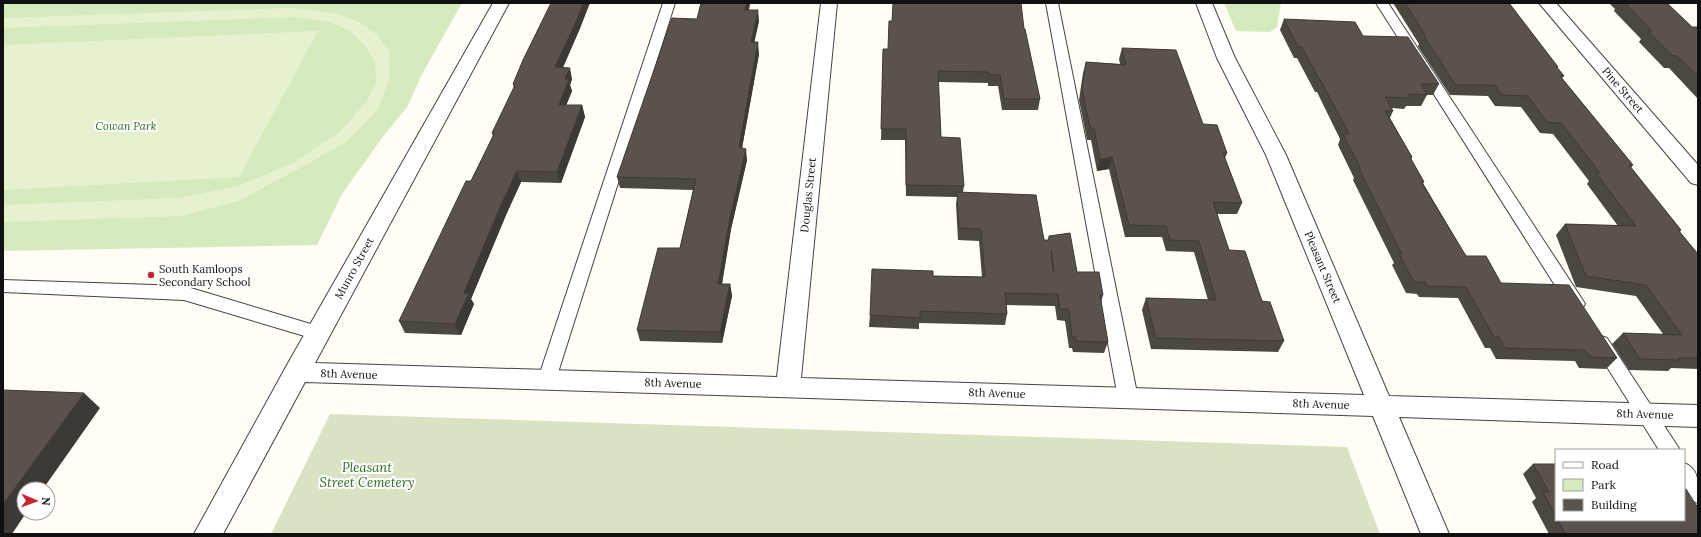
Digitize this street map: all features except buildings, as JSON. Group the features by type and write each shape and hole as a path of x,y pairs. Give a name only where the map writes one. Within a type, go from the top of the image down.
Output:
{"street":[{"name":"Munro Street","path":"208,534 296,372 501,3"},
{"name":"Douglas Street","path":"788,387 828,3"},
{"name":"Pleasant Street","path":"1204,3 1226,58 1276,155 1435,534"},
{"name":"Pine Street","path":"1547,3 1698,178"},
{"name":"8th Avenue","path":"296,372 1698,416"}],"lane":[{"path":"547,379 669,3"},
{"path":"1052,3 1128,398"},
{"path":"1382,3 1669,449"},
{"path":"3,286 184,293 318,333"},
{"path":"1685,474 1698,494"}],"green space":[{"name":"Cowan Park","path":"3,3 462,3 421,76 408,106 385,134 342,194 317,245 3,251"},
{"path":"1224,3 1281,3 1277,27 1270,32 1236,31"},
{"path":"292,8 338,14 361,23 377,35 389,51 390,77 378,109 346,142 238,201 181,216 3,222 3,205 179,198 238,186 293,163 341,131 366,102 376,83 375,62 363,43 348,30 327,21 296,17 3,28 3,18"},
{"path":"318,31 239,177 3,190 3,45"},
{"name":"Pleasant Street Cemetery","path":"330,414 1347,447 1380,534 271,534"}],"place":[{"name":"South Kamloops Secondary School","path":"151,275"}]}
